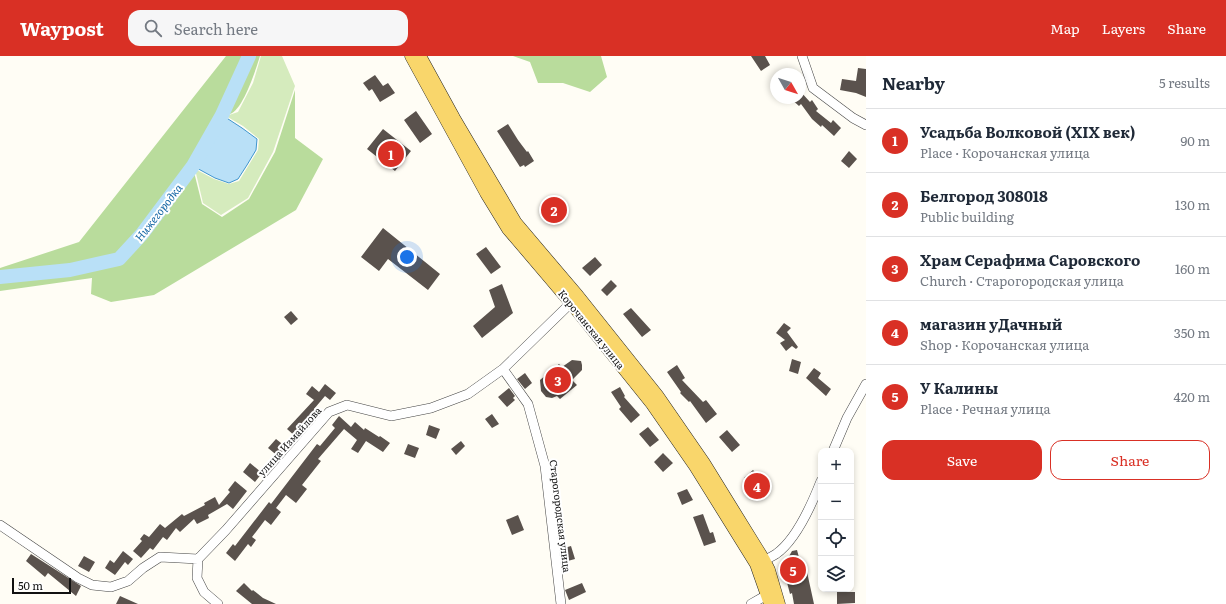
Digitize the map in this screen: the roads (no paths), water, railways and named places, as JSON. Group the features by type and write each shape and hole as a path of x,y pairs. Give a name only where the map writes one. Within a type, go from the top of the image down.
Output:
{"main road":[{"name":"Корочанская улица","path":"411,56 482,186 508,229 574,300"},
{"name":"Корочанская улица","path":"420,56 454,118 516,223 652,404 695,466 760,562 770,596 779,604"}],"street":[{"path":"802,56 813,88 866,125"},
{"name":"улица Измайлова","path":"198,559 226,530 329,412 347,405 391,416 431,408 468,394 503,369 574,300"},
{"name":"Старогородская улица","path":"503,369 528,404 545,466 561,604"},
{"path":"834,448 847,418 866,384"},
{"path":"760,562 776,554 789,542 812,502 820,484"},
{"path":"0,525 78,578 92,585 111,587 128,581 143,568 160,557 198,559 197,578 204,592 218,604"},
{"path":"751,604 770,596"}],"water":[{"path":"222,115 257,139 256,150 247,165 238,179 229,183 215,178 193,166"}],"waterway":[{"name":"Нижегородка","path":"0,277 70,270 119,259 142,234 193,166 222,115 249,56"}],"place":[{"name":"Усадьба Волковой (XIX век)","path":"391,154"},
{"name":"Белгород 308018","path":"554,210"},
{"name":"Храм Серафима Саровского","path":"558,380"},
{"name":"магазин уДачный","path":"757,486"},
{"name":"У Калины","path":"793,570"}]}
